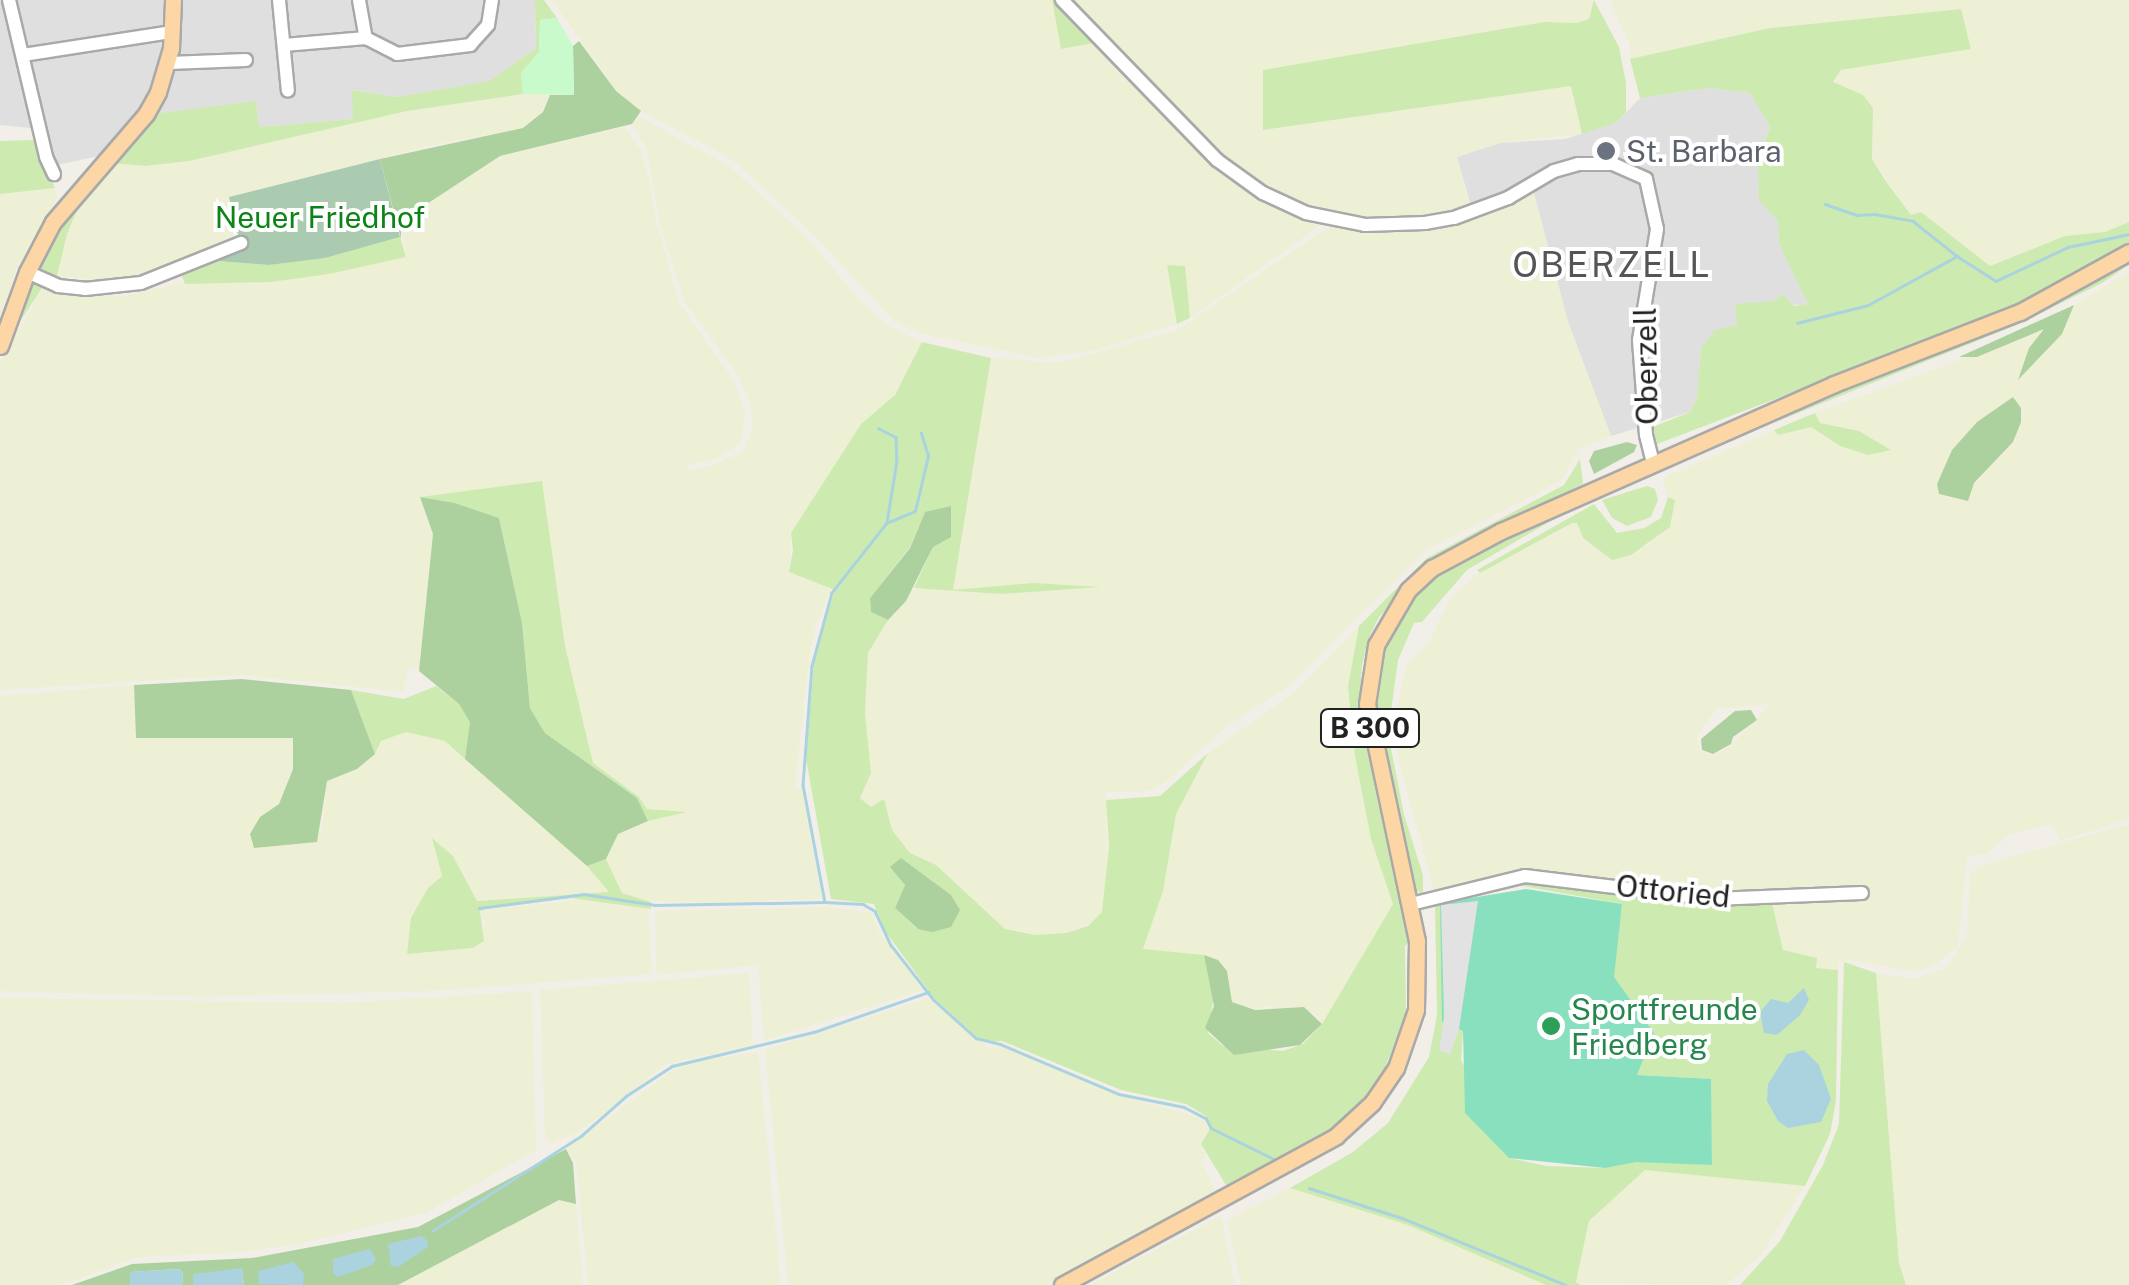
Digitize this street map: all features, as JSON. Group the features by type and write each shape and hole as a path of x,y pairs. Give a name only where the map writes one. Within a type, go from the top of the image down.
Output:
{"main road":[{"path":"0,346 25,278 70,198 150,108 168,63 173,0"},
{"name":"B 300","path":"1062,1285 1336,1136 1372,1103 1396,1068 1416,1010 1418,966 1411,904 1383,794 1367,704 1376,645 1388,618 1408,590 1466,547 1834,384 2020,312 2129,252"}],"street":[{"path":"11,0 46,156 54,174"},
{"path":"279,0 288,91"},
{"path":"360,0 366,38"},
{"path":"284,45 366,38 397,54 461,49 484,34 492,0"},
{"name":"Oberzell","path":"1062,0 1217,160 1263,193 1334,221 1390,226 1454,218 1578,164 1613,164 1646,179 1657,229 1639,340 1645,426 1653,462"},
{"path":"23,55 172,32"},
{"path":"168,63 246,60"},
{"path":"25,278 84,289 142,283 241,243"},
{"name":"Ottoried","path":"1411,904 1485,884 1544,876 1713,899 1862,892"}],"shaded area":[{"path":"0,0 535,0 536,48 489,81 465,88 397,97 353,90 354,119 259,127 256,102 111,163 99,156 47,167 42,166 31,128 0,125"},
{"path":"1709,88 1750,93 1770,127 1757,159 1778,221 1779,244 1809,305 1736,304 1738,325 1701,348 1697,398 1690,412 1611,436 1568,322 1533,190 1474,216 1457,157 1500,143 1565,139 1616,123 1640,98"},
{"path":"1478,901 1459,1029 1450,1054 1439,1050 1444,1017 1441,905"}],"green space":[{"path":"535,0 544,0 557,18 540,20 539,52 521,73 523,94 407,111 189,161 145,166 111,163 154,114 256,101 259,127 353,119 352,90 397,97 489,81 536,48"},
{"path":"552,0 1052,0 1062,49 1099,42 1216,161 1325,222 1190,318 1185,266 1168,265 1177,324 1097,350 1038,358 922,334 893,320 818,239 733,160 641,111 616,91"},
{"path":"1052,0 1060,0 1099,42 1061,49"},
{"path":"1068,0 1594,0 1589,19 1576,23 1544,22 1264,70 1264,130 1572,86 1582,134 1500,143 1457,156 1470,207 1437,217 1359,220 1308,210 1265,191 1216,155"},
{"path":"1594,0 1619,47 1626,83 1626,112 1616,123 1582,134 1571,86 1263,130 1263,70 1544,22 1576,23 1589,19"},
{"path":"1610,0 2129,0 2129,222 2106,232 2065,236 1990,266 1911,215 1872,159 1872,108 1833,83 1841,70 1971,49 1961,9 1770,28 1630,59 1630,46"},
{"path":"1961,9 1971,49 1841,70 1833,82 1863,95 1873,108 1872,159 1885,180 1911,215 1921,212 1990,266 2065,236 2105,232 2129,222 2129,242 2063,283 1984,320 1657,444 1653,427 1690,412 1697,398 1701,348 1715,330 1737,325 1735,304 1774,301 1782,294 1794,306 1808,304 1779,244 1778,221 1759,200 1758,159 1770,127 1750,93 1709,88 1640,98 1630,59 1770,28"},
{"path":"557,18 573,46 574,95 523,94 521,73 539,52 540,20"},
{"path":"579,41 616,91 641,111 632,124 500,156 401,221 401,239 380,159 523,128 543,112 550,95 574,95 573,46"},
{"path":"523,94 550,95 543,112 523,128 429,146 230,197 238,232 160,271 97,280 57,276 67,234 82,199 111,163 145,166 189,161 407,111"},
{"path":"639,117 728,165 806,236 858,299 887,325 922,342 895,395 861,424 791,533 789,572 832,588 816,625 809,659 795,788 802,788 822,899 702,903 633,900 622,893 606,859 618,834 682,812 647,809 639,797 593,763 565,646 541,481 425,515 433,534 419,671 409,666 403,692 242,675 0,690 0,362 44,285 78,296 124,296 179,283 271,282 406,257 401,221 474,171 500,156 625,127 641,151 679,302 734,381 745,411 742,437 735,448 713,460 686,465 688,470 710,466 743,452 752,429 751,405 738,376 684,301 659,221 647,150 632,124"},
{"path":"34,140 55,188 0,194 0,141"},
{"name":"Neuer Friedhof","path":"380,159 400,237 325,258 269,265 206,260 241,246 229,197"},
{"path":"55,188 58,196 18,266 0,316 0,194"},
{"path":"1533,190 1568,322 1611,436 1578,449 1562,480 1425,551 1289,686 1228,725 1169,780 1149,791 1106,792 1107,879 1102,912 1090,923 1066,933 1035,935 1005,929 936,865 910,854 892,830 884,800 871,808 859,797 871,773 865,713 868,653 878,632 914,588 953,590 991,358 1059,363 1175,331 1329,227 1425,226","holes":["1033,583 1096,587 1001,594 962,590"]},
{"path":"82,199 67,234 57,276 44,285 15,329 51,242"},
{"path":"400,237 406,257 329,274 271,282 185,284 180,271 206,260 269,265 324,258"},
{"path":"2129,259 2129,265 2102,283 2019,324 1686,458 1651,477 1685,456 2017,320"},
{"path":"1167,265 1185,266 1190,318 1177,324"},
{"path":"2129,272 2129,819 2060,841 2051,824 2009,835 1987,854 1967,856 1958,946 1933,966 1916,972 1850,960 1838,962 1838,970 1816,968 1816,958 1783,950 1772,903 1797,889 1750,895 1680,890 1548,870 1440,894 1434,891 1398,758 1396,713 1406,666 1429,642 1451,597 1476,575 1572,523 1577,523 1583,539 1611,559 1651,543 1675,501 1668,497 1663,481 1669,475 1774,430 1778,435 1811,427 1840,446 1867,454 1889,451 1859,431 1820,423 1815,413 2047,328 2019,379 2062,334 2074,305","holes":["2021,408 2014,442 1974,484 1950,499 1940,494 1937,484 1952,450 1977,422 2002,409","1771,704 1731,745 1713,756 1700,751 1697,737 1716,709"]},
{"path":"2074,305 2062,334 2018,380 2029,348 2044,329 1977,357 1959,357"},
{"path":"922,342 991,358 953,590 1033,583 1101,587 1001,594 914,588 933,547 925,512 910,547 870,598 871,612 888,620 868,653 865,713 871,773 860,798 871,807 884,799 892,830 910,853 936,865 1005,929 1035,935 1066,933 1088,926 1102,912 1109,846 1106,800 1160,796 1208,753 1176,814 1163,891 1143,949 1204,955 1214,995 1208,1033 1223,1046 1283,1051 1303,1044 1322,1024 1393,904 1371,839 1355,756 1348,686 1359,626 1427,558 1564,485 1580,459 1583,484 1431,561 1379,617 1370,635 1362,665 1360,698 1376,793 1411,941 1405,946 1406,1013 1384,1071 1362,1102 1328,1132 1226,1185 1201,1144 1211,1127 1206,1116 1186,1104 1121,1090 1002,1041 988,1042 976,1036 934,998 885,931 874,904 831,899 806,759 815,650 835,590 789,572 791,533 861,424 895,395","holes":["901,859 934,882 917,929 895,908 905,885"]},
{"path":"2013,397 2021,408 2021,422 2013,442 1974,483 1968,501 1939,494 1937,484 1952,450 1977,422"},
{"path":"1815,413 1820,423 1859,431 1891,450 1868,455 1840,446 1811,427 1778,435 1774,430"},
{"path":"1627,442 1637,445 1634,452 1594,474 1589,461 1594,451"},
{"path":"542,481 565,646 593,763 639,797 647,809 687,812 648,821 637,798 545,733 530,708 522,623 499,518 455,503 420,497"},
{"path":"1647,486 1655,489 1658,500 1651,517 1627,526 1612,518 1602,500"},
{"path":"420,497 455,503 499,518 522,623 530,708 545,733 637,798 648,821 618,834 606,859 587,866 465,759 470,722 459,704 419,671 433,534"},
{"path":"1668,497 1675,500 1670,527 1631,555 1612,560 1583,538 1577,523 1572,523 1480,573 1477,570 1594,504 1617,533 1644,528 1661,518"},
{"path":"1585,501 1467,570 1422,622 1414,623 1398,660 1388,733 1404,815 1423,875 1423,895 1415,889 1377,736 1373,697 1382,646 1412,595 1437,574 1469,552"},
{"path":"951,506 951,537 933,547 906,601 888,620 871,612 870,598 910,548 925,512"},
{"path":"1359,626 1348,686 1355,756 1367,815 1393,904 1322,1024 1317,1015 1267,1006 1256,1010 1232,1002 1162,953 1143,949 1163,891 1176,814 1208,753 1295,692"},
{"path":"242,679 351,690 375,754 357,769 327,781 317,842 254,848 250,834 260,817 279,804 293,769 293,738 136,738 134,685"},
{"path":"134,685 137,737 294,738 293,769 279,804 260,817 250,834 255,848 322,831 326,781 357,769 375,754 381,741 406,732 445,741 587,866 610,892 477,901 453,856 433,841 442,876 428,888 456,950 473,948 485,925 480,911 593,898 648,908 652,974 433,991 200,997 0,991 0,696"},
{"path":"436,686 459,704 471,722 465,759 445,741 406,732 381,741 375,754 351,690 404,699"},
{"path":"1751,710 1757,720 1733,737 1731,744 1713,754 1702,750 1701,739 1735,711"},
{"path":"2129,824 2129,1285 1906,1285 1899,1263 1876,973 1915,979 1946,968 1967,936 1970,875 1978,866"},
{"path":"432,838 453,856 477,901 609,892 587,866 606,859 622,893 651,902 651,909 571,898 486,909 480,911 484,941 473,948 407,954 411,918 428,888 442,876"},
{"path":"901,858 951,895 960,910 951,927 932,932 918,929 895,908 905,885 890,867"},
{"path":"1523,879 1678,898 1772,903 1783,950 1817,958 1816,968 1838,970 1836,1101 1830,1134 1805,1186 1645,1170 1589,1221 1576,1282 1581,1285 1546,1285 1408,1225 1290,1188 1353,1152 1388,1123 1429,1057 1437,1015 1435,905 1440,904 1450,1053 1459,1029 1463,1031 1461,1060 1509,1158 1547,1166 1606,1168 1610,1128 1628,1160 1712,1165 1710,1079 1637,1075 1654,1033 1613,977 1622,904 1522,886"},
{"name":"Sportfreunde Friedberg","path":"1526,889 1622,904 1614,977 1654,1033 1637,1075 1711,1079 1712,1165 1636,1162 1605,1168 1509,1158 1465,1113 1463,1031 1442,1022 1440,903"},
{"path":"830,907 872,913 879,932 923,990 764,1041 758,965 657,975 655,911"},
{"path":"1204,955 1218,960 1227,971 1232,1002 1255,1010 1304,1007 1322,1024 1300,1045 1234,1055 1205,1028 1214,1006"},
{"path":"1844,962 1876,973 1899,1263 1906,1285 1740,1285 1780,1241 1823,1165 1839,1124"},
{"path":"749,973 753,1045 666,1064 581,1131 550,1145 545,1137 540,990"},
{"path":"532,991 536,1150 426,1213 298,1244 243,1252 139,1257 60,1285 0,1285 0,998 340,1003"},
{"path":"928,998 989,1048 1000,1046 1120,1095 1205,1119 1210,1128 1201,1144 1206,1158 1201,1160 1216,1192 1047,1285 788,1285 765,1050"},
{"path":"758,1052 781,1285 588,1285 576,1162 566,1149 673,1070 698,1061"},
{"path":"566,1149 573,1163 576,1204 559,1200 398,1285 244,1285 242,1269 193,1275 193,1285 182,1285 183,1273 179,1269 131,1272 130,1285 72,1285 132,1264 252,1258 418,1227"},
{"path":"1645,1170 1805,1186 1761,1255 1726,1285 1576,1283 1589,1221"},
{"path":"1290,1188 1408,1225 1546,1285 1241,1285 1227,1220"},
{"path":"559,1200 576,1204 583,1285 398,1285"},
{"path":"1221,1216 1235,1285 1091,1285 1140,1258"}],"water":[{"path":"1804,988 1809,1000 1800,1015 1777,1035 1764,1033 1760,1012 1771,999 1788,1003"},
{"path":"1804,1050 1819,1065 1831,1099 1821,1122 1788,1128 1778,1121 1767,1101 1768,1084 1787,1054"},
{"path":"421,1236 428,1247 398,1267 391,1266 388,1244"},
{"path":"370,1249 376,1259 372,1265 338,1277 333,1273 333,1259"},
{"path":"293,1262 304,1274 303,1285 259,1284 258,1271"},
{"path":"242,1268 244,1285 193,1285 193,1274"},
{"path":"179,1269 183,1273 182,1285 130,1285 130,1272"}],"waterway":[{"path":"1825,204 1857,215 1913,221 1957,256"},
{"path":"1797,323 1868,305 1957,256 1996,281 2068,247 2129,234"},
{"path":"878,428 896,437 897,461 887,523 832,593 812,666 803,785 825,902 863,904 875,911 891,945 934,1000 976,1038 1000,1044 1119,1094 1184,1107 1206,1118 1211,1128 1276,1160"},
{"path":"889,522 915,511 928,456 921,433"},
{"path":"479,908 584,894 655,905 825,902"},
{"path":"432,1231 581,1136 626,1096 672,1066 814,1032 928,992"},
{"path":"1309,1188 1402,1218 1566,1285"}],"place":[{"name":"St. Barbara","path":"1606,151"},
{"name":"Sportfreunde Friedberg","path":"1551,1026"}],"district":[{"name":"OBERZELL","path":"1612,265"}]}
